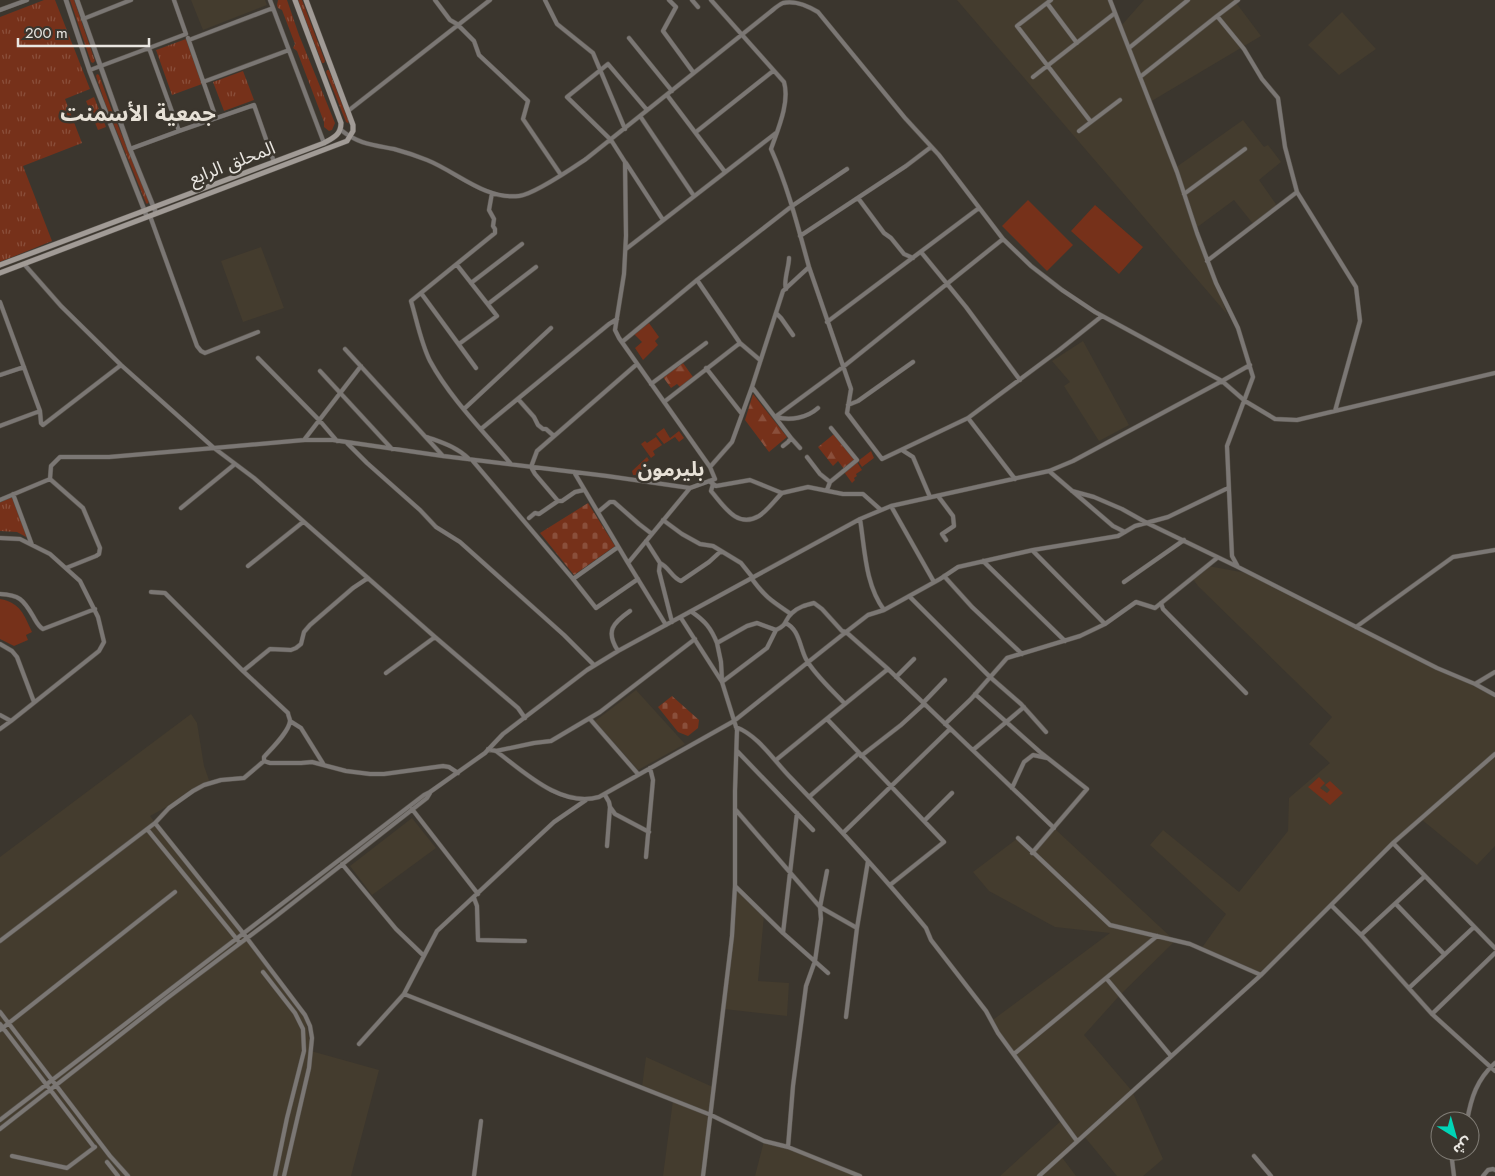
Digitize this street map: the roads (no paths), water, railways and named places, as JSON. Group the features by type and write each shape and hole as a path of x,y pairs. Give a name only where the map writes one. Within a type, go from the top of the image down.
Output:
{"main road":[{"path":"295,0 341,123 341,130"},
{"path":"0,274 342,143 350,138 353,125 306,0"},
{"path":"321,69 331,65"},
{"name":"المحلق الرابع","path":"0,265 274,162 324,142 336,136 341,130"}],"street":[{"path":"0,10 26,0"},
{"path":"66,0 90,70 144,211 151,215"},
{"path":"77,0 130,149 154,207 151,215 197,346 205,353 258,332"},
{"path":"83,19 128,0"},
{"path":"174,0 216,118"},
{"path":"270,0 324,142"},
{"path":"435,0 450,20 458,24 474,41 480,55 528,101 523,120 561,175"},
{"path":"348,111 490,0"},
{"path":"545,0 557,24 593,53 625,129"},
{"path":"669,0 676,7 663,31 694,72"},
{"path":"692,0 698,7"},
{"path":"711,0 784,82 786,100 771,149 778,164 809,267 851,389 847,413 882,459 968,418 1102,316"},
{"path":"1051,0 1017,26 1091,122"},
{"path":"1110,0 1184,194 1207,260 1238,328 1253,377 1227,446 1232,556 1238,567"},
{"path":"1129,48 1188,0"},
{"path":"1140,77 1238,0"},
{"path":"341,130 350,138 366,144 397,150 429,161 484,190 505,196 520,196 561,175 586,159 783,2 794,1 806,4 818,12 931,148 939,155 1003,239 1032,266 1062,290 1102,316 1222,381 1245,400 1275,419 1297,420 1495,373"},
{"path":"1047,3 1077,43"},
{"path":"189,40 273,8"},
{"path":"1033,77 1115,13"},
{"path":"1217,16 1244,49 1262,79 1278,98 1285,147 1297,192 1356,287 1360,320 1335,411"},
{"path":"90,70 186,34"},
{"path":"629,38 672,92"},
{"path":"149,48 179,131"},
{"path":"203,82 289,50"},
{"path":"647,110 608,64 567,97 611,140 664,220"},
{"path":"696,132 773,71"},
{"path":"667,95 726,172"},
{"path":"1079,131 1120,100"},
{"path":"130,149 254,105 274,162"},
{"path":"640,116 694,196"},
{"path":"626,249 776,133"},
{"path":"800,236 931,148"},
{"path":"1184,194 1245,149"},
{"path":"50,480 51,466 60,457 109,457 304,440 346,442 690,488 711,483 715,479 710,467 615,330 624,282 626,249 625,162"},
{"path":"622,342 697,280 792,206 847,169"},
{"path":"492,192 489,210 494,220 495,233 411,302 430,361 464,409 511,464"},
{"path":"1207,260 1297,192"},
{"path":"858,198 884,233 891,238 904,254 913,258"},
{"path":"827,322 979,208"},
{"path":"776,417 843,367 1003,239"},
{"path":"471,283 522,244"},
{"path":"921,252 966,307 1020,380"},
{"path":"786,289 784,284 788,274 789,258"},
{"path":"24,264 61,306 121,365 214,448 254,478 518,708 525,718"},
{"path":"457,265 497,316 459,344"},
{"path":"488,304 536,267"},
{"path":"710,467 732,442 783,292 809,267"},
{"path":"697,280 740,342 760,360"},
{"path":"421,293 476,368"},
{"path":"0,302 40,411 41,423 43,425 121,365"},
{"path":"776,313 793,335"},
{"path":"481,429 609,324 617,320"},
{"path":"464,409 551,328"},
{"path":"664,402 740,342"},
{"path":"652,384 706,344"},
{"path":"345,349 443,456"},
{"path":"258,358 337,441"},
{"path":"848,405 858,401 913,362"},
{"path":"531,467 537,451 637,364"},
{"path":"4,1125 0,1120 52,1079 424,795 458,772 594,665 860,519 891,506 1050,471 1073,461 1250,365"},
{"path":"304,440 361,366"},
{"path":"0,375 24,367"},
{"path":"706,368 742,414"},
{"path":"320,371 392,449"},
{"path":"752,387 800,448"},
{"path":"518,399 534,417 538,425 554,436"},
{"path":"776,417 784,419 801,417 808,415 818,408"},
{"path":"0,426 40,411"},
{"path":"968,418 1015,479"},
{"path":"827,490 830,482 857,460 831,428"},
{"path":"425,436 462,452 471,460 596,608 638,579"},
{"path":"783,446 791,438"},
{"path":"346,442 436,527 460,542 564,635 594,665"},
{"path":"902,450 913,457 930,497"},
{"path":"807,457 820,474 830,482"},
{"path":"182,508 235,464"},
{"path":"531,467 558,501"},
{"path":"1050,471 1113,526 1125,532"},
{"path":"574,472 666,626"},
{"path":"0,500 50,480"},
{"path":"50,480 83,508 100,548 99,554 96,556 66,568"},
{"path":"711,483 716,486 750,480 782,493"},
{"path":"711,483 711,491 729,513 745,521 758,517 782,493 808,487 844,494 864,494 881,510"},
{"path":"628,564 690,488"},
{"path":"359,1044 404,994 437,931 554,822 587,800 605,795 638,774 734,721 868,615 884,610 958,567 1033,550 1118,536 1135,526 1168,516 1228,488"},
{"path":"529,518 575,492 584,490"},
{"path":"1072,491 1094,497 1122,509 1495,695"},
{"path":"13,494 32,546"},
{"path":"938,496 953,516 954,526 942,534 946,540"},
{"path":"598,512 610,502 614,502 652,534"},
{"path":"891,506 934,582"},
{"path":"860,519 868,576 878,602 884,610"},
{"path":"663,520 700,544 713,546 741,563 763,595 791,614"},
{"path":"248,566 303,522"},
{"path":"0,538 20,539 50,554 80,580 95,609 104,642 99,651 0,729"},
{"path":"1124,582 1184,540"},
{"path":"646,541 660,563 665,565 681,581 709,562 721,551"},
{"path":"573,579 618,547"},
{"path":"1033,550 1105,624"},
{"path":"1356,627 1453,557 1495,550"},
{"path":"945,724 1008,658 1065,641 1105,624 1136,602 1155,608 1217,558"},
{"path":"983,561 1065,641"},
{"path":"660,563 659,570 672,622"},
{"path":"944,576 972,607 1022,654"},
{"path":"243,671 270,649 290,650 296,648 301,644 304,632 310,625 368,578"},
{"path":"0,941 155,823 169,808 193,791 204,785 221,780 244,778 264,761 264,757 284,735 290,721 288,713 165,593 151,592"},
{"path":"0,594 13,595 21,600 43,629 95,609"},
{"path":"909,596 990,677 1024,707 1046,732"},
{"path":"722,682 767,648 776,630 784,626 791,614 804,606 814,603 842,630 888,669 1054,828"},
{"path":"1161,603 1163,609 1246,693"},
{"path":"618,651 612,642 611,634 614,623 630,611"},
{"path":"692,612 703,620 712,631 717,643 721,662 722,682 737,730 735,886 732,936 712,1115 703,1176"},
{"path":"681,618 722,682"},
{"path":"717,643 747,626 757,623 776,630"},
{"path":"785,623 789,624 797,636 808,662 845,704"},
{"path":"386,673 435,637"},
{"path":"496,751 551,741 590,719 695,639"},
{"path":"0,644 18,657 34,702"},
{"path":"896,677 914,660"},
{"path":"776,760 888,669"},
{"path":"1474,684 1495,672"},
{"path":"809,796 901,725 945,680"},
{"path":"975,694 1049,759 1087,789 1032,853"},
{"path":"973,750 1024,707"},
{"path":"0,715 11,721"},
{"path":"590,719 638,774"},
{"path":"827,719 944,842 890,885"},
{"path":"290,721 301,728 324,765"},
{"path":"736,727 745,730 776,760 890,885 926,928 931,940 986,1012 998,1033 1077,1140"},
{"path":"842,833 950,729"},
{"path":"488,749 496,751 538,783 567,797 587,800"},
{"path":"736,751 813,830"},
{"path":"1039,1176 1261,975 1393,843 1495,754"},
{"path":"1012,788 1024,762 1028,758 1033,755 1049,759"},
{"path":"264,761 270,763 301,764 312,762 346,771 370,774 384,774 443,766 458,772"},
{"path":"646,858 653,780 650,768"},
{"path":"0,1129 427,798 430,792"},
{"path":"924,821 952,793"},
{"path":"605,795 610,807 607,846"},
{"path":"610,807 615,814 649,832"},
{"path":"412,809 478,894"},
{"path":"735,809 820,907 857,928"},
{"path":"783,933 797,813"},
{"path":"155,823 247,938 305,1015 310,1026 312,1038 309,1068 284,1176"},
{"path":"147,829 240,943"},
{"path":"1018,838 1110,925 1190,944 1261,975"},
{"path":"1393,843 1495,948"},
{"path":"346,854 349,858"},
{"path":"846,1017 857,928 868,861"},
{"path":"342,864 396,928 424,956"},
{"path":"788,1147 793,1086 806,986 815,960 821,919 820,907 827,871"},
{"path":"1361,935 1425,876"},
{"path":"191,884 198,877"},
{"path":"735,886 783,933 828,973"},
{"path":"94,1147 1,1027 9,1023 175,892"},
{"path":"474,898 477,906 478,940 524,941"},
{"path":"1396,904 1444,954"},
{"path":"1331,905 1361,935 1432,1014 1495,1071"},
{"path":"1409,988 1474,927"},
{"path":"1014,1054 1157,936"},
{"path":"1432,1014 1495,954"},
{"path":"262,972 294,1012 302,1029 304,1051 275,1176"},
{"path":"1106,978 1171,1056"},
{"path":"162,994 166,999"},
{"path":"404,994 712,1115 764,1141 788,1147 860,1176"},
{"path":"286,1002 291,997"},
{"path":"0,1012 128,1176"},
{"path":"133,1017 136,1022"},
{"path":"1469,1111 1475,1089 1481,1077 1495,1063"},
{"path":"474,1176 481,1121"},
{"path":"12,1156 67,1168 100,1142"},
{"path":"1254,1156 1271,1176"},
{"path":"1452,1161 1454,1176"},
{"path":"107,1162 118,1176"},
{"path":"1483,1176 1488,1170 1495,1170"}],"district":[{"name":"جمعية الأسمنت","path":"138,113"},
{"name":"بليرمون","path":"671,469"}]}
